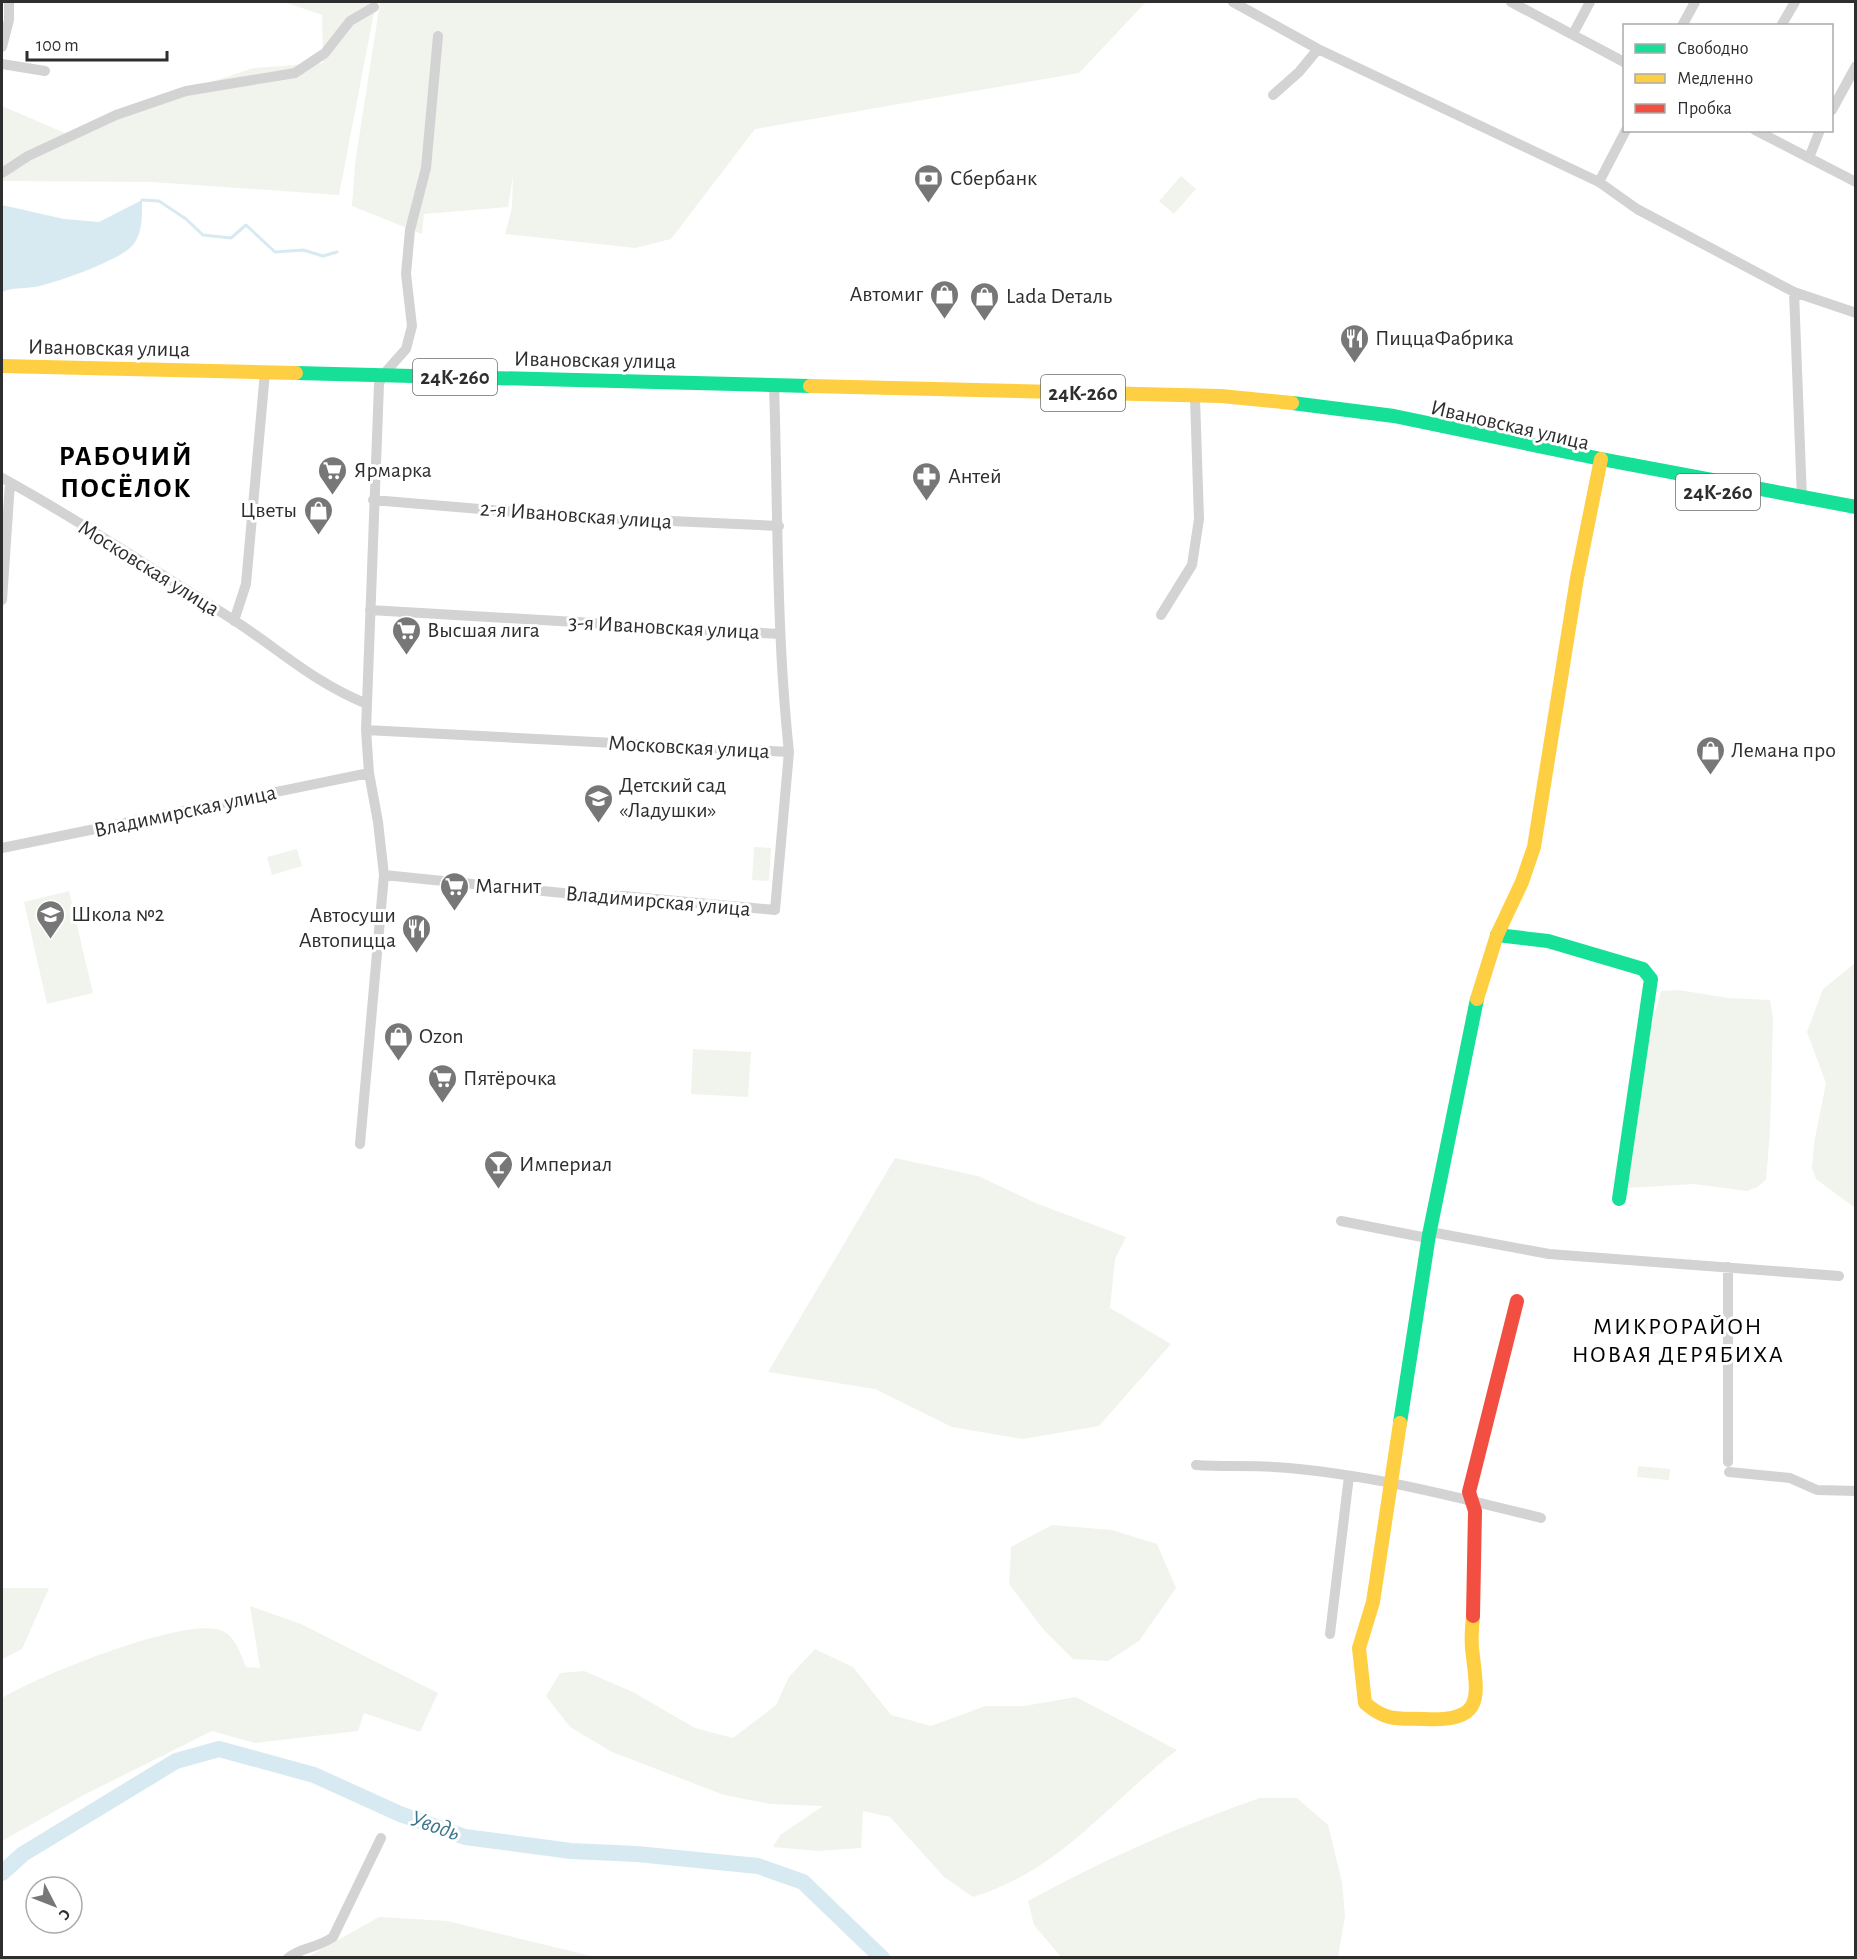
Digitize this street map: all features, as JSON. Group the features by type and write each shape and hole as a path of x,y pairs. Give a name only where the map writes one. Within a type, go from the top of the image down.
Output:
{"main road":[{"name":"Ивановская улица","path":"2,366 1203,395 1340,407 1480,433 1600,464 1803,499"},
{"name":"Ивановская улица","path":"1152,395 1306,408 1394,420 1513,444 1778,504 1856,514"},
{"path":"1516,1301 1469,1492 1475,1511 1472,1646 1478,1691 1476,1702 1460,1717 1442,1720 1381,1717 1365,1703 1359,1648 1373,1602 1429,1235 1472,1014 1497,935 1522,882 1534,847 1577,579 1600,464"},
{"name":"24К-260","path":"1803,499 1856,507"},
{"path":"1497,935 1548,941 1643,969 1651,979 1619,1199"}],"street":[{"path":"2,47 9,20 9,2"},
{"path":"1233,2 1318,49 1599,182 1637,208 1794,292 1856,313"},
{"path":"1511,2 1623,61"},
{"path":"1573,34 1590,2"},
{"path":"1683,24 1695,2"},
{"path":"1782,24 1795,2"},
{"path":"2,173 28,156 116,115 186,91 295,73 326,53 350,21 374,7"},
{"path":"360,1144 384,875 369,773 366,730 379,384 382,376 406,349 412,326 406,274 410,230 426,168 438,36"},
{"path":"1273,95 1299,72 1318,49"},
{"path":"2,64 45,70"},
{"path":"1833,108 1856,66"},
{"path":"1599,182 1625,132"},
{"path":"1759,132 1856,182"},
{"path":"1809,158 1819,132"},
{"path":"1794,292 1803,499"},
{"name":"Московская улица","path":"234,621 246,584 265,372"},
{"name":"Московская улица","path":"366,730 789,752 779,634 779,526 774,384"},
{"path":"1161,615 1192,565 1199,519 1195,398"},
{"path":"2,600 6,480"},
{"name":"Московская улица","path":"6,480 234,621 311,677 334,691 367,704"},
{"name":"2-я Ивановская улица","path":"373,500 562,516 779,526"},
{"name":"3-я Ивановская улица","path":"370,610 779,634"},
{"name":"Владимирская улица","path":"384,875 593,896 623,896 775,910 789,752"},
{"name":"Владимирская улица","path":"2,848 369,773"},
{"path":"1341,1221 1422,1237 1436,1233 1549,1254 1839,1275"},
{"path":"1728,1267 1729,1467 1790,1478 1817,1491 1856,1491"},
{"path":"1196,1465 1229,1468 1273,1467 1349,1476 1390,1483 1541,1518"},
{"path":"1330,1635 1349,1476"},
{"path":"288,1958 295,1952 320,1947 333,1937 381,1838"}],"shaded area":[{"path":"284,2 376,2 339,195 152,182 2,181 2,106 72,136 155,101 253,68 323,63 322,15"},
{"path":"380,2 1146,2 1079,73 755,129 671,239 635,248 505,234 512,208 513,176 508,207 424,214 422,234 352,206 355,164"},
{"path":"1181,176 1196,189 1174,214 1159,201"},
{"path":"142,200 139,235 126,251 102,264 56,281 2,292 2,205 64,219 99,222"},
{"path":"754,847 771,848 769,881 752,880"},
{"path":"297,849 302,866 272,875 267,857"},
{"path":"69,891 93,993 47,1004 24,902"},
{"path":"1855,963 1855,1208 1816,1179 1812,1168 1814,1143 1826,1083 1807,1032 1823,989"},
{"path":"1678,990 1728,998 1770,1000 1773,1019 1770,1132 1766,1180 1747,1191 1693,1184 1627,1188 1651,1027 1661,991"},
{"path":"693,1049 751,1052 748,1097 691,1094"},
{"path":"895,1158 978,1176 1038,1204 1126,1237 1115,1259 1110,1308 1171,1344 1099,1426 1023,1439 952,1427 875,1389 768,1372"},
{"path":"1639,1319 1678,1322 1677,1335 1638,1332"},
{"path":"1638,1466 1670,1469 1669,1480 1637,1477"},
{"path":"1052,1525 1112,1530 1157,1544 1176,1588 1139,1641 1108,1661 1073,1659 1043,1629 1009,1584 1011,1547"},
{"path":"2,1588 49,1588 22,1649 2,1659"},
{"path":"250,1606 301,1624 438,1693 420,1732 364,1713 358,1731 255,1743 212,1731 80,1797 2,1841 2,1698 46,1676 107,1652 170,1633 196,1629 216,1629 227,1634 236,1644 246,1667 260,1668"},
{"path":"815,1649 853,1667 891,1715 931,1726 985,1706 1024,1706 1076,1697 1177,1750 1058,1853 1004,1885 973,1897 944,1877 890,1817 863,1811 861,1848 818,1851 773,1847 780,1835 823,1806 770,1804 724,1795 612,1752 570,1727 546,1696 560,1673 584,1671 633,1692 695,1728 733,1738 776,1705 789,1677"},
{"path":"1260,1798 1297,1798 1328,1825 1342,1882 1345,1916 1338,1957 1061,1957 1034,1925 1028,1901 1142,1845"},
{"path":"379,1917 447,1921 595,1957 306,1958"}],"waterway":[{"path":"142,200 159,201 186,219 203,235 231,238 246,225 275,252 303,250 323,256 337,252"},
{"name":"Уводь","path":"2,1873 23,1854 176,1761 219,1749 314,1775 400,1814 465,1837 571,1851 637,1854 758,1866 803,1882 882,1958"}],"traffic: fast":[{"path":"296,373 810,386"},
{"path":"1292,403 1394,416 1601,459 1856,507"},
{"path":"1497,935 1548,941 1643,969 1651,979 1619,1199"},
{"path":"1400,1423 1429,1235 1477,999"}],"traffic: slow":[{"path":"2,366 296,373"},
{"path":"810,386 1221,396 1292,403"},
{"path":"1477,999 1497,935 1522,882 1534,847 1577,578 1601,459"},
{"path":"1400,1423 1373,1602 1359,1648 1365,1703 1386,1716 1400,1719 1445,1719 1459,1716 1468,1710 1474,1702 1476,1692 1472,1644 1473,1616"}],"traffic: jam":[{"path":"1473,1616 1475,1511 1469,1492 1517,1301"}],"place":[{"name":"Сбербанк","path":"929,204"},
{"name":"Автомиг","path":"944,320"},
{"name":"Lada Dеталь","path":"985,322"},
{"name":"ПиццаФабрика","path":"1354,364"},
{"name":"Ярмарка","path":"333,496"},
{"name":"Антей","path":"927,502"},
{"name":"Цветы","path":"318,536"},
{"name":"Высшая лига","path":"406,656"},
{"name":"Лемана про","path":"1710,776"},
{"name":"Детский сад «Ладушки»","path":"598,824"},
{"name":"Магнит","path":"454,912"},
{"name":"Школа №2","path":"50,940"},
{"name":"Автосуши Автопицца","path":"417,954"},
{"name":"Ozon","path":"398,1062"},
{"name":"Пятёрочка","path":"442,1104"},
{"name":"Империал","path":"498,1190"}],"district":[{"name":"РАБОЧИЙ ПОСЁЛОК","path":"126,473"},
{"name":"МИКРОРАЙОН НОВАЯ ДЕРЯБИХА","path":"1678,1341"}]}
